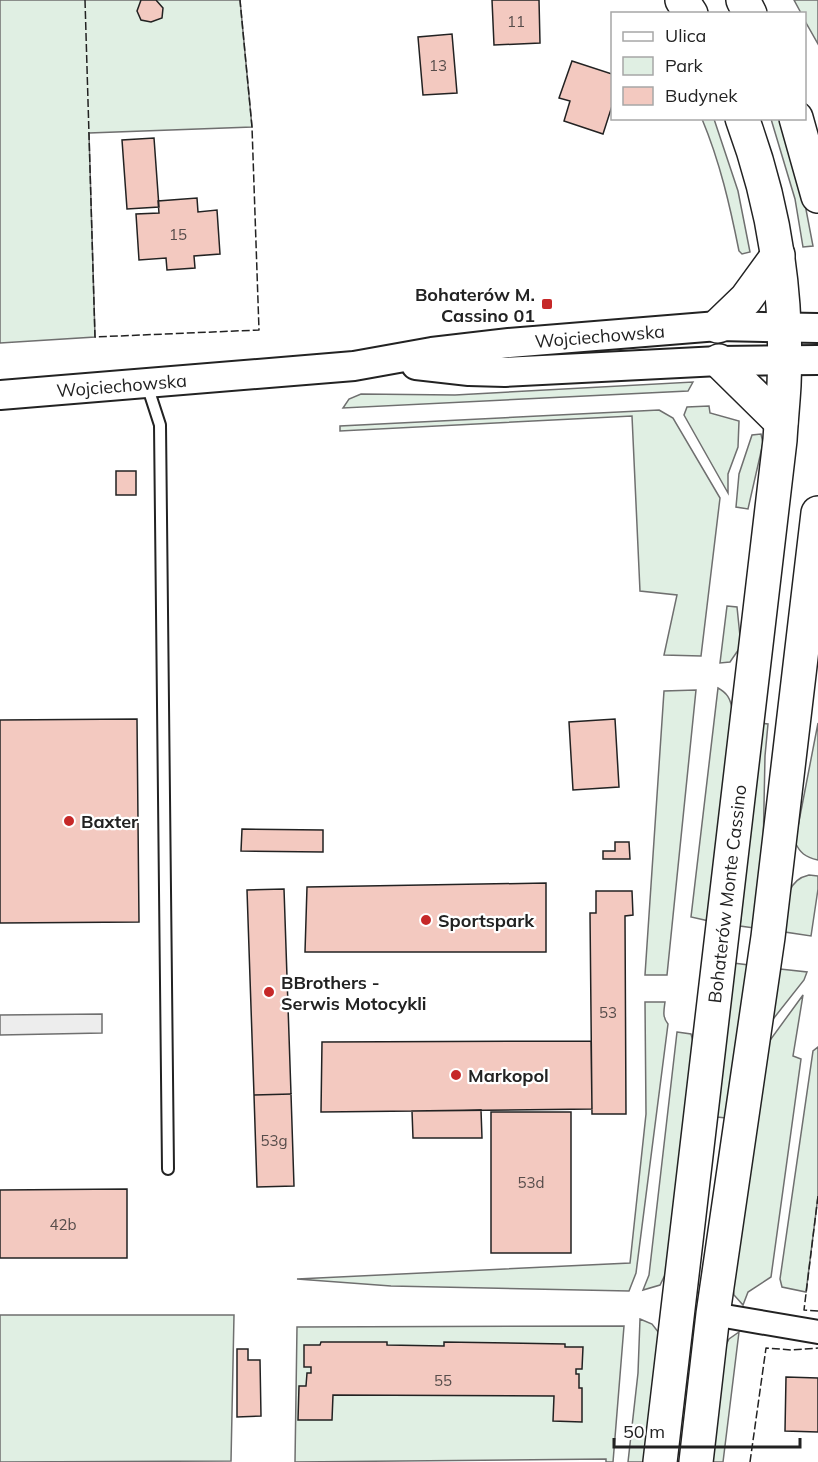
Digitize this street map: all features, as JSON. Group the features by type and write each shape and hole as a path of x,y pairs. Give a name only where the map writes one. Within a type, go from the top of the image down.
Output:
{"main road":[{"name":"Bohaterów Monte Cassino","path":"660,1462 781,422 784,359 778,255 761,174 743,120"},
{"path":"797,120 818,196"},
{"path":"718,326 746,299 778,255"},
{"path":"719,361 781,422"},
{"path":"696,1462 713,1314 768,937 818,513"}],"street":[{"name":"Wojciechowska","path":"0,395 335,368 488,345 718,326 818,328"},
{"name":"Wojciechowska","path":"384,362 469,371 505,372 719,361 818,360"},
{"path":"713,1314 818,1332"}],"lane":[{"path":"146,383 159,425 168,1169"}],"green space":[{"path":"0,0 240,0 252,127 89,133 95,337 0,343"},
{"path":"794,0 818,0 818,44 806,23 806,12 800,12"},
{"path":"702,120 714,120 738,191 750,252 742,254 739,251 714,151"},
{"path":"771,120 781,120 804,199 813,246 803,247 795,199"},
{"path":"693,382 688,391 343,408 349,399 361,394 455,395"},
{"path":"709,406 710,413 739,421 738,447 728,474 728,493 684,415 687,407"},
{"path":"659,410 673,418 720,498 701,656 664,655 677,595 640,591 632,416 340,431 340,426"},
{"path":"761,434 763,443 748,509 736,507 739,474 752,435"},
{"path":"727,606 737,607 741,646 730,662 720,663"},
{"path":"718,688 728,696 732,708 709,921 691,917"},
{"path":"696,690 667,975 645,975 664,691"},
{"path":"761,723 768,724 763,854 754,928 740,926"},
{"path":"818,723 818,860 804,854 795,842"},
{"path":"809,875 818,876 811,936 785,932 786,906 790,890 800,878"},
{"path":"733,963 749,965 726,1118 717,1117"},
{"path":"780,969 807,972 804,980 770,1023"},
{"path":"803,995 793,1056 801,1059 771,1277 748,1292 743,1305 734,1295 733,1288 768,1043"},
{"path":"645,1002 665,1002 664,1016 668,1024 636,1273 629,1291 391,1286 297,1279 630,1263 646,1114"},
{"path":"677,1032 691,1034 693,1041 668,1269 660,1285 643,1290 649,1275"},
{"path":"818,1047 818,1196 806,1292 782,1287 780,1279 813,1051"},
{"path":"0,1315 234,1315 231,1461 0,1462"},
{"path":"640,1319 652,1324 659,1333 645,1462 628,1462 638,1373"},
{"path":"624,1326 613,1462 606,1462 606,1459 295,1462 297,1327"},
{"path":"739,1332 723,1462 712,1462 726,1345 729,1339"}],"shaded area":[{"path":"102,1014 102,1033 0,1035 0,1015"}],"building":[{"path":"141,0 156,0 163,8 162,18 151,22 141,20 137,11"},
{"path":"492,0 539,0 540,43 494,45"},
{"path":"452,34 457,93 423,95 418,37"},
{"path":"572,61 611,74 611,109 603,134 564,121 570,101 559,98"},
{"path":"154,138 159,207 127,209 122,140"},
{"path":"197,198 198,212 217,210 220,254 194,256 195,268 167,270 166,258 139,260 136,214 159,213 158,201"},
{"path":"116,471 136,471 136,495 116,495"},
{"name":"Baxter","path":"137,719 139,922 0,923 0,720"},
{"path":"615,719 619,787 573,790 569,722"},
{"path":"242,829 323,830 323,852 241,851"},
{"path":"615,842 629,842 630,859 603,859 603,851 615,851"},
{"name":"Sportspark","path":"546,883 546,952 305,952 307,887"},
{"name":"BBrothers - Serwis Motocykli","path":"284,889 291,1094 254,1095 247,890"},
{"path":"596,891 632,891 633,915 625,916 626,1114 592,1114 590,913 596,913"},
{"name":"Markopol","path":"591,1041 592,1109 321,1112 322,1042"},
{"path":"291,1094 294,1186 257,1187 254,1095"},
{"path":"481,1110 482,1138 413,1138 412,1111"},
{"path":"491,1112 571,1112 571,1253 491,1253"},
{"path":"127,1189 127,1258 0,1258 0,1190"},
{"path":"321,1342 387,1342 387,1345 444,1346 444,1342 565,1344 565,1347 583,1347 582,1369 576,1369 576,1374 579,1374 579,1388 582,1388 582,1422 553,1421 554,1396 333,1395 332,1420 298,1420 299,1386 306,1386 307,1373 311,1373 311,1367 304,1367 304,1345 320,1345"},
{"path":"237,1349 248,1349 248,1360 260,1360 261,1416 237,1417"},
{"path":"786,1377 818,1378 818,1432 785,1431"}],"fence":[{"path":"85,0 95,337 259,330 252,127 240,0"},
{"path":"818,1196 804,1310 818,1311"},
{"path":"750,1462 766,1348 791,1350 818,1348"}],"place":[{"name":"Bohaterów M. Cassino 01","path":"547,304"},
{"name":"Baxter","path":"69,821"},
{"name":"Sportspark","path":"426,920"},
{"name":"BBrothers - Serwis Motocykli","path":"269,992"},
{"name":"Markopol","path":"456,1075"}]}
